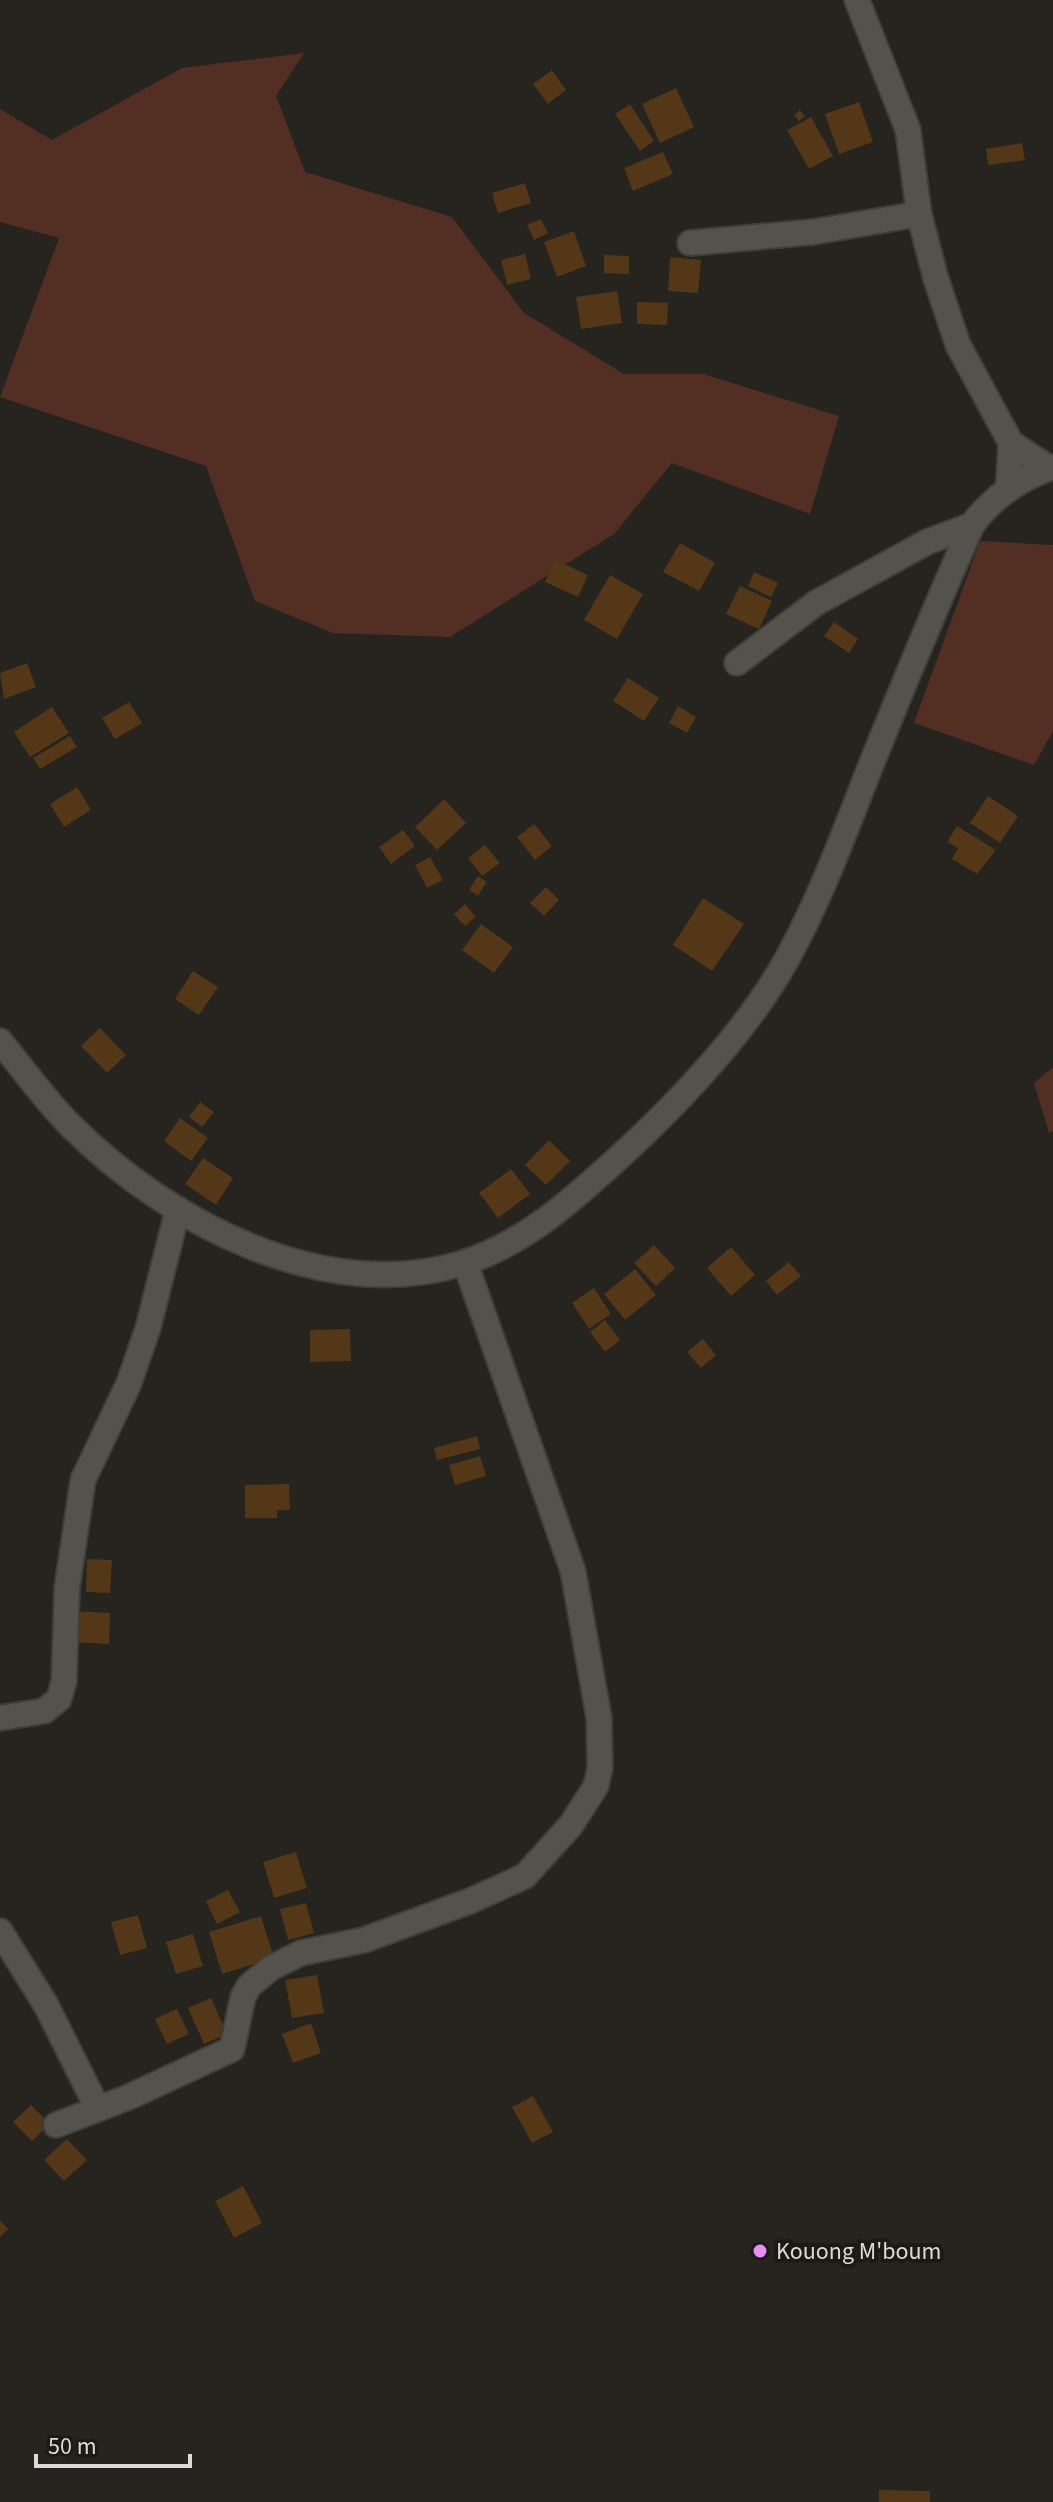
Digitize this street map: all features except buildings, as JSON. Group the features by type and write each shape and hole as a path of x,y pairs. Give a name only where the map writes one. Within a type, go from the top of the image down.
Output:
{"street":[{"path":"857,0 908,130 919,214 958,345 1011,443 1051,468"},
{"path":"690,243 813,232 919,214"},
{"path":"1008,490 1011,443"},
{"path":"0,1041 69,1124 178,1209 255,1247 311,1267 357,1275 410,1275 465,1262 525,1233 560,1209 655,1124 716,1056 778,973 826,878 972,525 983,510 1008,490 1051,468"},
{"path":"737,663 816,603 927,542 972,525"},
{"path":"0,1718 44,1711 59,1699 64,1681 67,1588 83,1480 129,1383 148,1328 178,1209"},
{"path":"56,2125 232,2049 243,1997 249,1986 271,1968 301,1953 364,1940 470,1901 525,1876 571,1825 596,1786 600,1768 599,1718 573,1571 465,1262"},
{"path":"0,1931 46,2005 98,2109"}],"shaded area":[{"path":"304,53 276,96 305,172 452,217 524,313 624,374 703,374 839,416 810,514 672,463 614,534 450,637 333,633 255,601 206,466 0,397 59,238 0,222 0,109 52,140 182,68"},
{"path":"980,541 1053,545 1053,731 1034,765 914,723"},
{"path":"1053,1067 1053,1131 1049,1133 1034,1083"}],"place":[{"name":"Kouong M'boum","path":"760,2251"}]}
